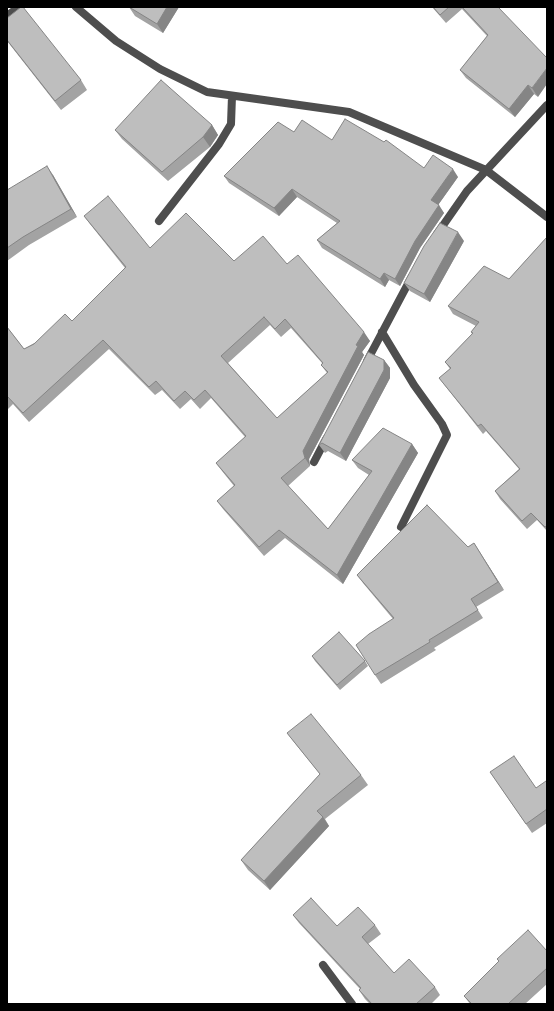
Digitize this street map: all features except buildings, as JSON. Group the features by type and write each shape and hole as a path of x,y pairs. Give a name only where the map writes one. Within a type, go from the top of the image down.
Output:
{"street":[{"path":"7,16 19,7"},
{"path":"76,7 116,41 160,69 207,92 349,112 486,170 547,218"},
{"path":"159,221 219,144 231,124 232,96"},
{"path":"434,238 467,191 547,105"},
{"path":"364,366 414,271"},
{"path":"382,332 414,385 442,424 446,435 401,527"},
{"path":"314,462 332,428"},
{"path":"323,965 352,1004"}]}
